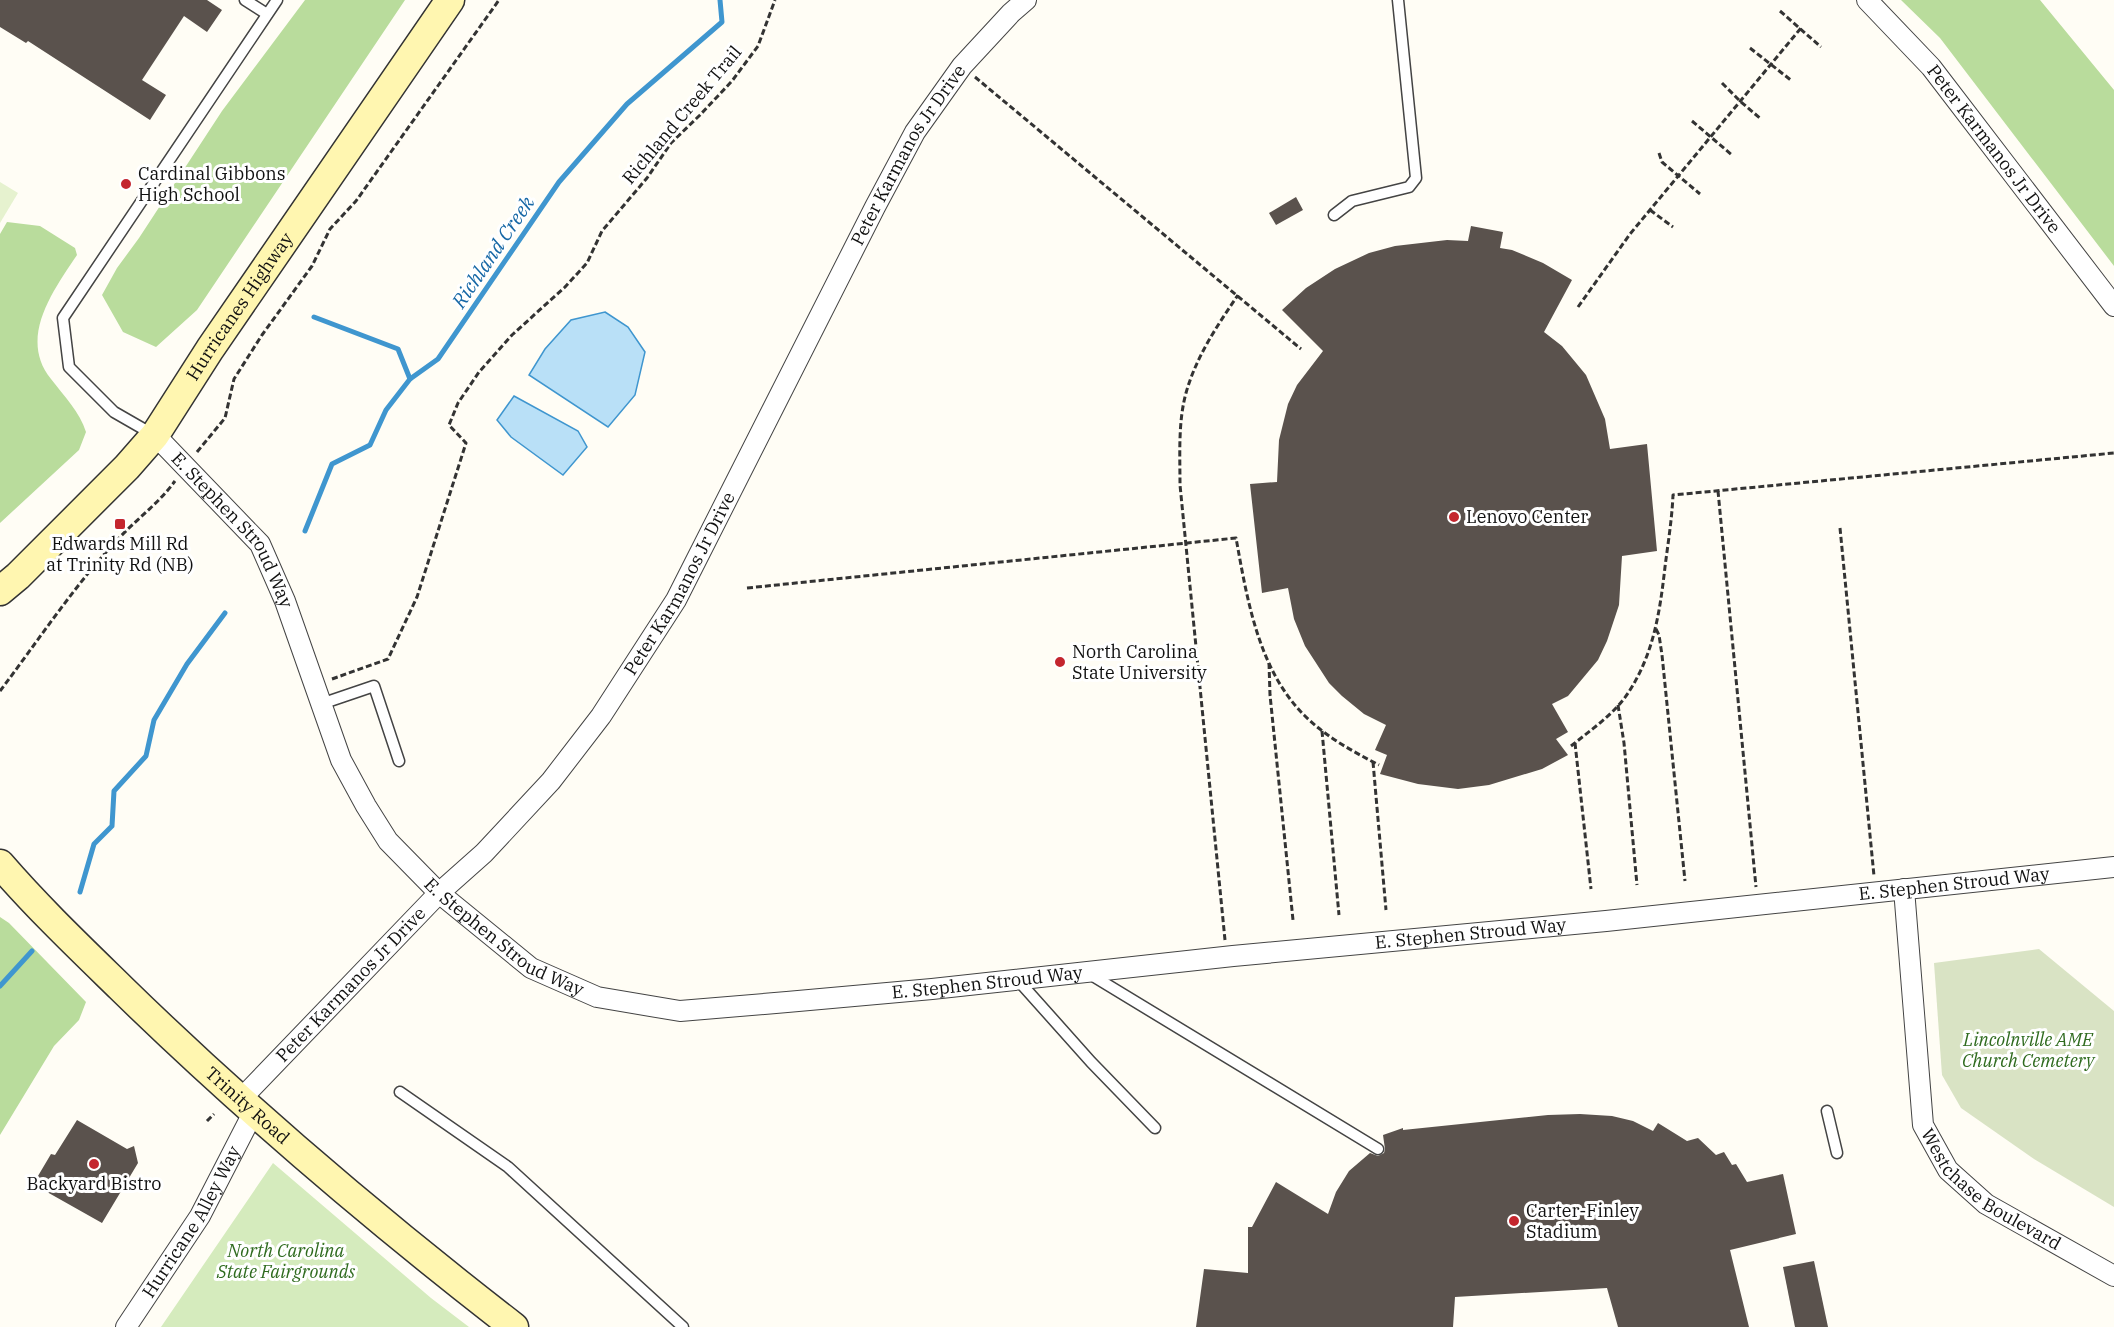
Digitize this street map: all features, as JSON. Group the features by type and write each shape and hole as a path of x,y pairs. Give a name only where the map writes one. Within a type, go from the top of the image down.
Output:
{"main road":[{"name":"Hurricanes Highway","path":"0,591 18,576 127,467 154,435 210,349 450,0"},
{"name":"Trinity Road","path":"0,864 157,1023 247,1107 373,1215 514,1327"}],"street":[{"name":"Peter Karmanos Jr Drive","path":"247,1107 439,893 484,853 550,781 601,716 676,600 915,132 962,66 1026,0"},
{"name":"Peter Karmanos Jr Drive","path":"1867,0 1931,67 2114,306"},
{"name":"E. Stephen Stroud Way","path":"154,435 260,544 285,601 341,760 388,841 439,893 531,968 597,997 680,1011 909,991 2114,867"},
{"name":"Westchase Boulevard","path":"1904,889 1923,1125 1948,1170 1986,1204 2114,1276"},
{"name":"Hurricane Alley Way","path":"126,1327 200,1216 247,1107"}],"lane":[{"path":"245,0 267,14"},
{"path":"154,435 114,412 69,367 63,318 277,0"},
{"path":"1334,215 1352,201 1408,187 1416,178 1398,0"},
{"path":"321,704 374,686 399,761"},
{"path":"1086,972 1377,1149"},
{"path":"1016,979 1155,1128"},
{"path":"400,1092 508,1167 683,1327"},
{"path":"1827,1111 1838,1153"}],"path":[{"path":"208,440 225,418 234,379 262,335 312,266 330,229 356,201 499,0"},
{"name":"Richland Creek Trail","path":"346,674 388,659 417,597 466,443 449,425 458,403 479,372 512,335 565,287 587,263 602,231 647,177 671,143 732,81 758,46 774,0"},
{"path":"1780,11 1821,47"},
{"path":"1578,307 1630,234 1801,28"},
{"path":"1750,48 1792,81"},
{"path":"974,77 1301,348"},
{"path":"1722,83 1761,119"},
{"path":"1692,121 1732,155"},
{"path":"1659,153 1662,162 1700,194"},
{"path":"1650,210 1673,227"},
{"path":"1225,942 1180,485 1180,426 1186,393 1199,357 1238,296"},
{"path":"1571,746 1618,705 1630,691 1649,654 1656,629 1670,537 1673,495 2114,453"},
{"path":"1718,490 1756,889"},
{"path":"0,691 107,552 161,499"},
{"path":"1840,528 1874,878"},
{"path":"747,588 1236,538 1250,606 1269,662 1294,704 1322,731 1342,746 1379,765"},
{"path":"1656,629 1662,655 1685,881"},
{"path":"1269,662 1270,695 1293,920"},
{"path":"1618,705 1625,754 1637,885"},
{"path":"1322,731 1339,915"},
{"path":"1575,743 1591,889"},
{"path":"1373,762 1386,910"},
{"path":"207,1121 214,1114"}],"green space":[{"path":"305,0 405,0 197,310 156,347 123,332 102,295 117,268 222,111"},
{"path":"1901,0 2040,0 2114,90 2114,266 1940,38"},
{"path":"0,182 18,193 0,223"},
{"path":"7,222 40,226 75,248 77,255 58,284 43,315 38,331 38,347 42,363 51,379 76,411 86,432 79,450 0,523 0,234"},
{"path":"0,917 9,923 86,1002 79,1020 54,1046 0,1135"},
{"name":"Lincolnville AME Church Cemetery","path":"2039,949 2114,1011 2114,1207 2034,1159 1961,1108 1942,1075 1934,963"},
{"name":"North Carolina State Fairgrounds","path":"273,1163 431,1298 469,1327 161,1327"}],"water":[{"path":"605,312 628,327 645,352 635,395 608,427 529,375 545,349 571,320"},
{"path":"514,396 578,431 587,447 563,475 511,437 497,420"}],"building":[{"path":"0,0 207,0 222,10 207,32 184,16 142,80 166,95 150,120 28,41 26,43 0,27"},
{"path":"1296,197 1303,210 1276,225 1269,213"},
{"name":"Lenovo Center","path":"1471,226 1503,232 1500,248 1512,250 1543,263 1572,280 1544,332 1562,346 1586,375 1605,419 1610,449 1647,444 1657,551 1622,556 1619,605 1607,641 1598,660 1568,696 1552,704 1568,732 1556,739 1568,755 1542,769 1489,785 1458,789 1418,784 1380,774 1387,755 1375,750 1386,725 1364,714 1329,683 1305,646 1294,619 1288,588 1262,593 1250,484 1277,482 1279,440 1288,404 1297,385 1323,351 1282,310 1306,288 1335,269 1369,253 1395,246 1447,240 1468,241"},
{"name":"Carter-Finley Stadium","path":"1548,1115 1612,1116 1633,1121 1653,1131 1658,1123 1687,1141 1698,1138 1716,1155 1724,1152 1732,1165 1736,1164 1747,1182 1783,1174 1796,1234 1730,1250 1749,1327 1618,1327 1607,1288 1455,1297 1453,1327 1196,1327 1204,1269 1248,1273 1248,1227 1252,1227 1276,1182 1328,1214 1336,1192 1349,1171 1370,1153 1378,1156 1384,1153 1383,1135 1403,1128 1403,1130"},
{"path":"77,1120 127,1149 134,1146 138,1163 102,1223 47,1192 35,1181 51,1154 55,1155"},
{"path":"1814,1261 1828,1327 1795,1327 1783,1267"}],"waterway":[{"name":"Richland Creek","path":"305,531 332,464 370,445 386,410 410,379 438,359 559,182 627,104 722,22 720,0"},
{"path":"314,317 398,349 410,379"},
{"name":"Richland Creek","path":"80,892 94,844 112,826 114,791 146,756 154,720 187,664 225,613"},
{"name":"Richland Creek","path":"0,986 32,951"}],"place":[{"name":"Cardinal Gibbons High School","path":"126,184"},
{"name":"Lenovo Center","path":"1454,517"},
{"name":"Edwards Mill Rd at Trinity Rd (NB)","path":"120,524"},
{"name":"North Carolina State University","path":"1060,662"},
{"name":"Backyard Bistro","path":"94,1164"},
{"name":"Carter-Finley Stadium","path":"1514,1221"}]}
